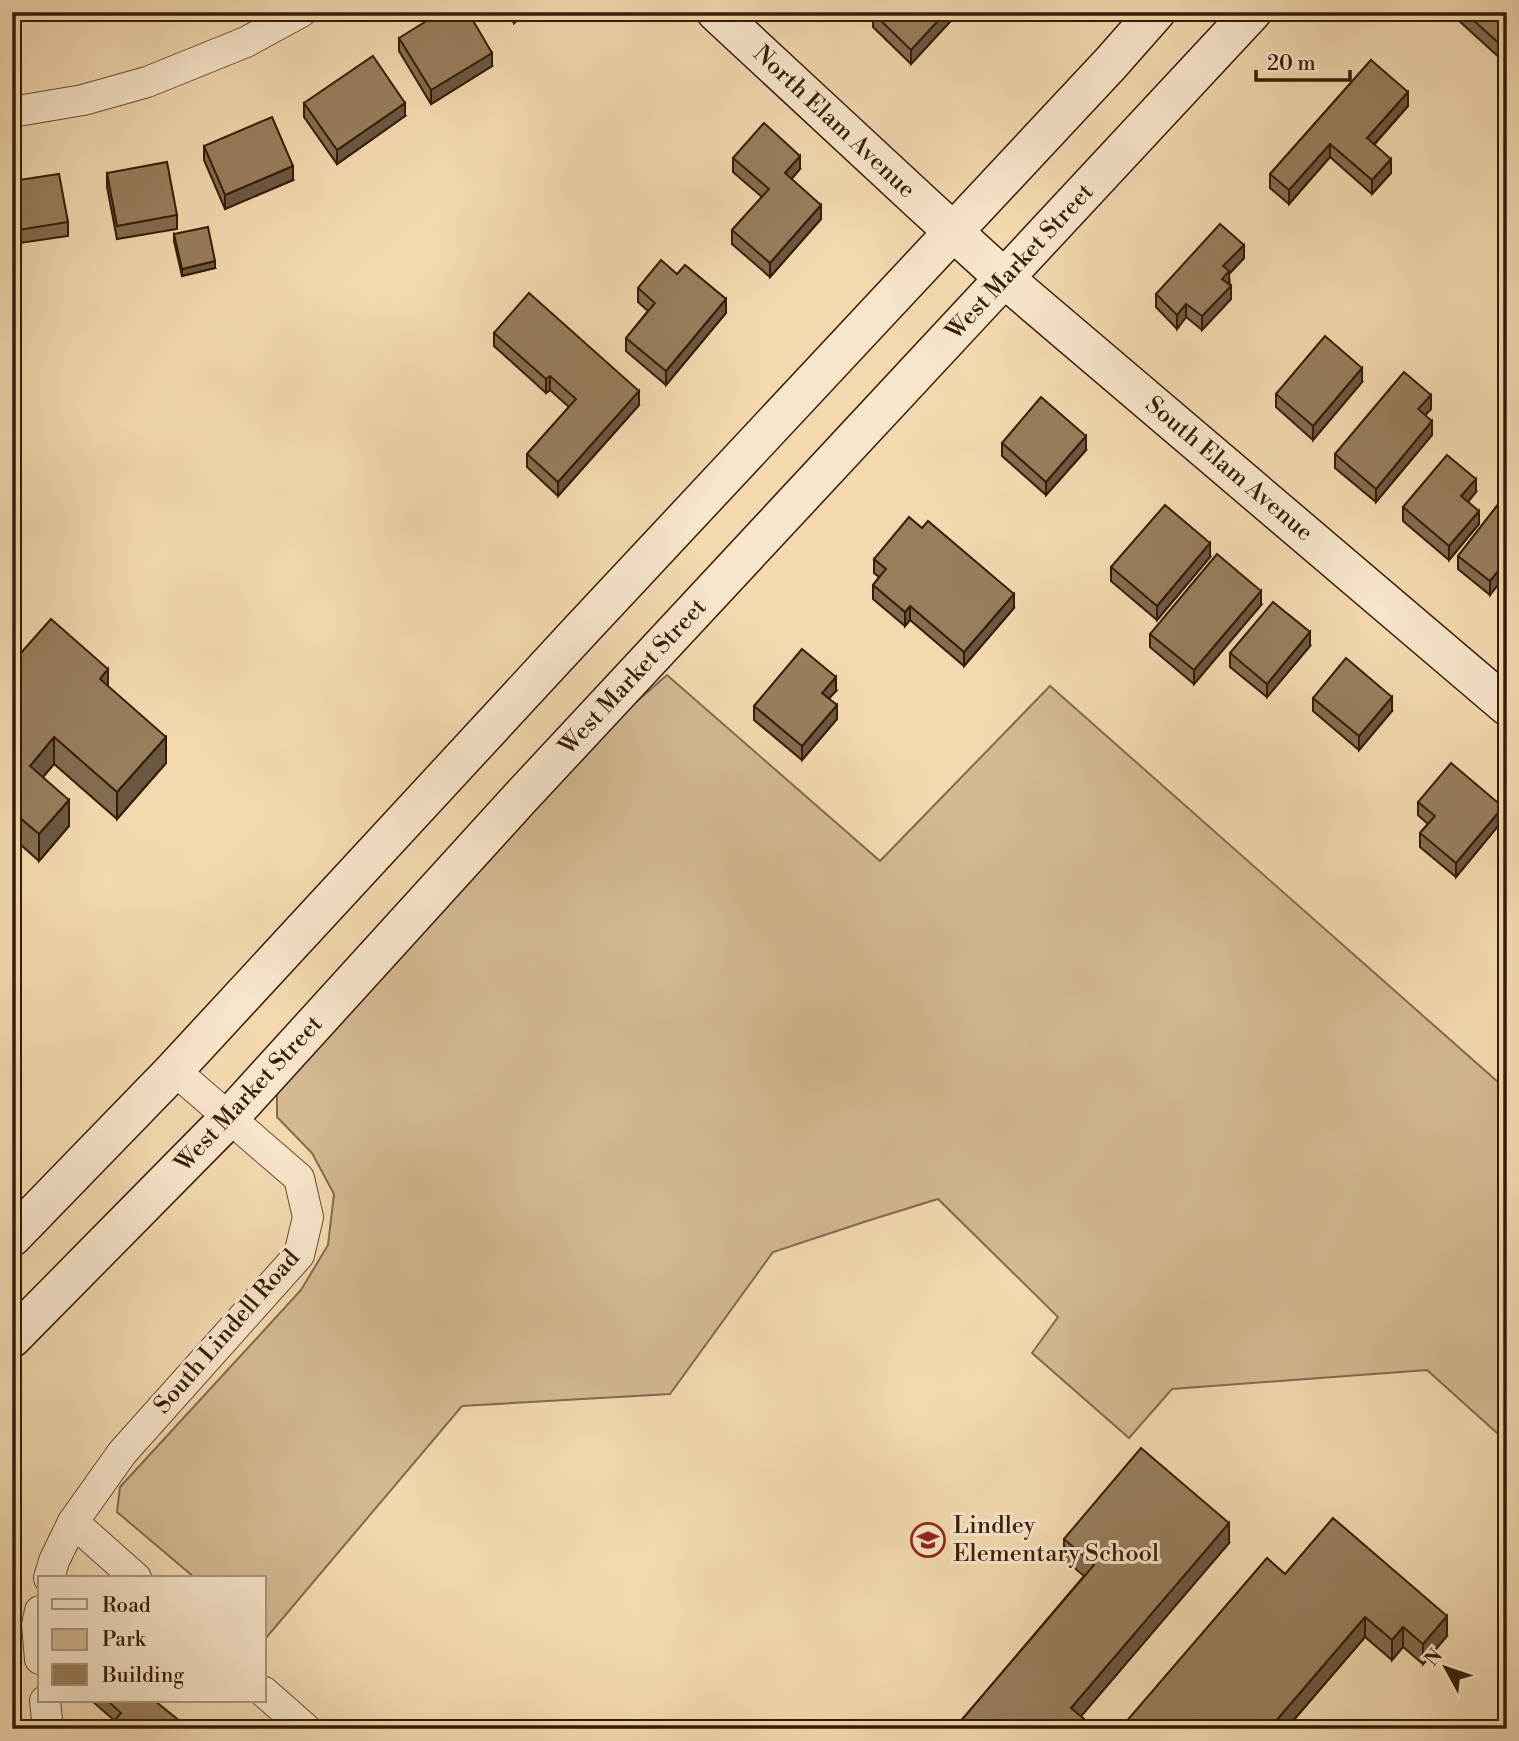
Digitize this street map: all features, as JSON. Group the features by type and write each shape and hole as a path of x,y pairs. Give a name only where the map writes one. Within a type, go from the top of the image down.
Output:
{"main road":[{"name":"North Elam Avenue","path":"716,12 952,231"},
{"path":"12,1237 174,1070 1156,12"},
{"name":"West Market Street","path":"12,1338 229,1118 521,797 1252,12"},
{"name":"South Elam Avenue","path":"952,231 1004,278 1505,699"}],"street":[{"path":"12,111 83,100 147,82 246,42 301,12"},
{"name":"South Lindell Road","path":"50,1576 73,1522 122,1452 299,1255 308,1217 299,1178 174,1070"},
{"path":"73,1522 134,1576"},
{"path":"266,1694 306,1729"},
{"path":"45,1702 48,1729"}],"green space":[{"path":"667,675 880,861 1050,686 1507,1090 1507,1442 1427,1370 1172,1389 1129,1438 1032,1353 1058,1317 938,1199 773,1252 670,1394 462,1406 266,1638 266,1576 193,1576 117,1512 120,1487 301,1290 328,1245 334,1194 312,1153 277,1117 277,1090 618,718"}],"building":[{"path":"441,12 468,12 492,53 431,90 399,38"},
{"path":"873,12 946,12 911,50"},
{"path":"1464,12 1507,12 1507,38 1501,45"},
{"path":"373,56 405,103 337,150 304,103"},
{"path":"1371,60 1408,92 1367,138 1391,159 1372,180 1330,144 1289,190 1270,174"},
{"path":"272,117 293,166 225,195 204,146"},
{"path":"764,123 800,156 785,173 821,205 770,263 732,230 769,189 733,158"},
{"path":"167,162 177,215 117,226 107,173"},
{"path":"59,174 68,222 12,231 12,181"},
{"path":"1220,224 1244,245 1223,266 1229,271 1222,279 1231,286 1202,316 1186,304 1177,315 1156,294"},
{"path":"208,227 215,261 182,269 174,234"},
{"path":"661,260 677,274 685,265 726,299 666,371 626,338 655,303 638,288"},
{"path":"529,293 639,391 558,482 527,454 576,399 550,376 546,379 494,333"},
{"path":"1325,336 1362,368 1313,426 1276,394"},
{"path":"1404,372 1431,395 1418,409 1432,421 1376,489 1335,454"},
{"path":"1041,397 1086,436 1046,482 1002,443"},
{"path":"1447,455 1476,479 1461,496 1479,511 1449,546 1403,507"},
{"path":"1500,502 1507,508 1507,560 1490,581 1458,556"},
{"path":"1165,505 1210,543 1157,606 1111,567"},
{"path":"909,517 922,528 928,521 1014,594 964,652 910,606 905,612 873,585 886,569 874,559"},
{"path":"1217,554 1261,591 1194,670 1150,634"},
{"path":"1273,602 1310,632 1267,684 1230,653"},
{"path":"51,619 108,669 100,679 166,737 117,792 54,737 30,766 69,800 39,834 12,811 12,663"},
{"path":"802,649 836,677 822,693 837,705 802,746 754,706"},
{"path":"1346,658 1392,697 1359,736 1313,698"},
{"path":"1451,763 1503,807 1456,863 1420,833 1435,816 1418,802"},
{"path":"1141,1448 1229,1523 1071,1708 1096,1729 954,1729 1094,1565 1064,1539"},
{"path":"1333,1518 1447,1616 1423,1644 1403,1627 1392,1640 1365,1617 1269,1729 1131,1729 1125,1723 1267,1558 1285,1574"},
{"path":"109,1702 156,1702 181,1722 175,1729 107,1729 121,1713"}],"place":[{"name":"Lindley Elementary School","path":"928,1540"}]}
